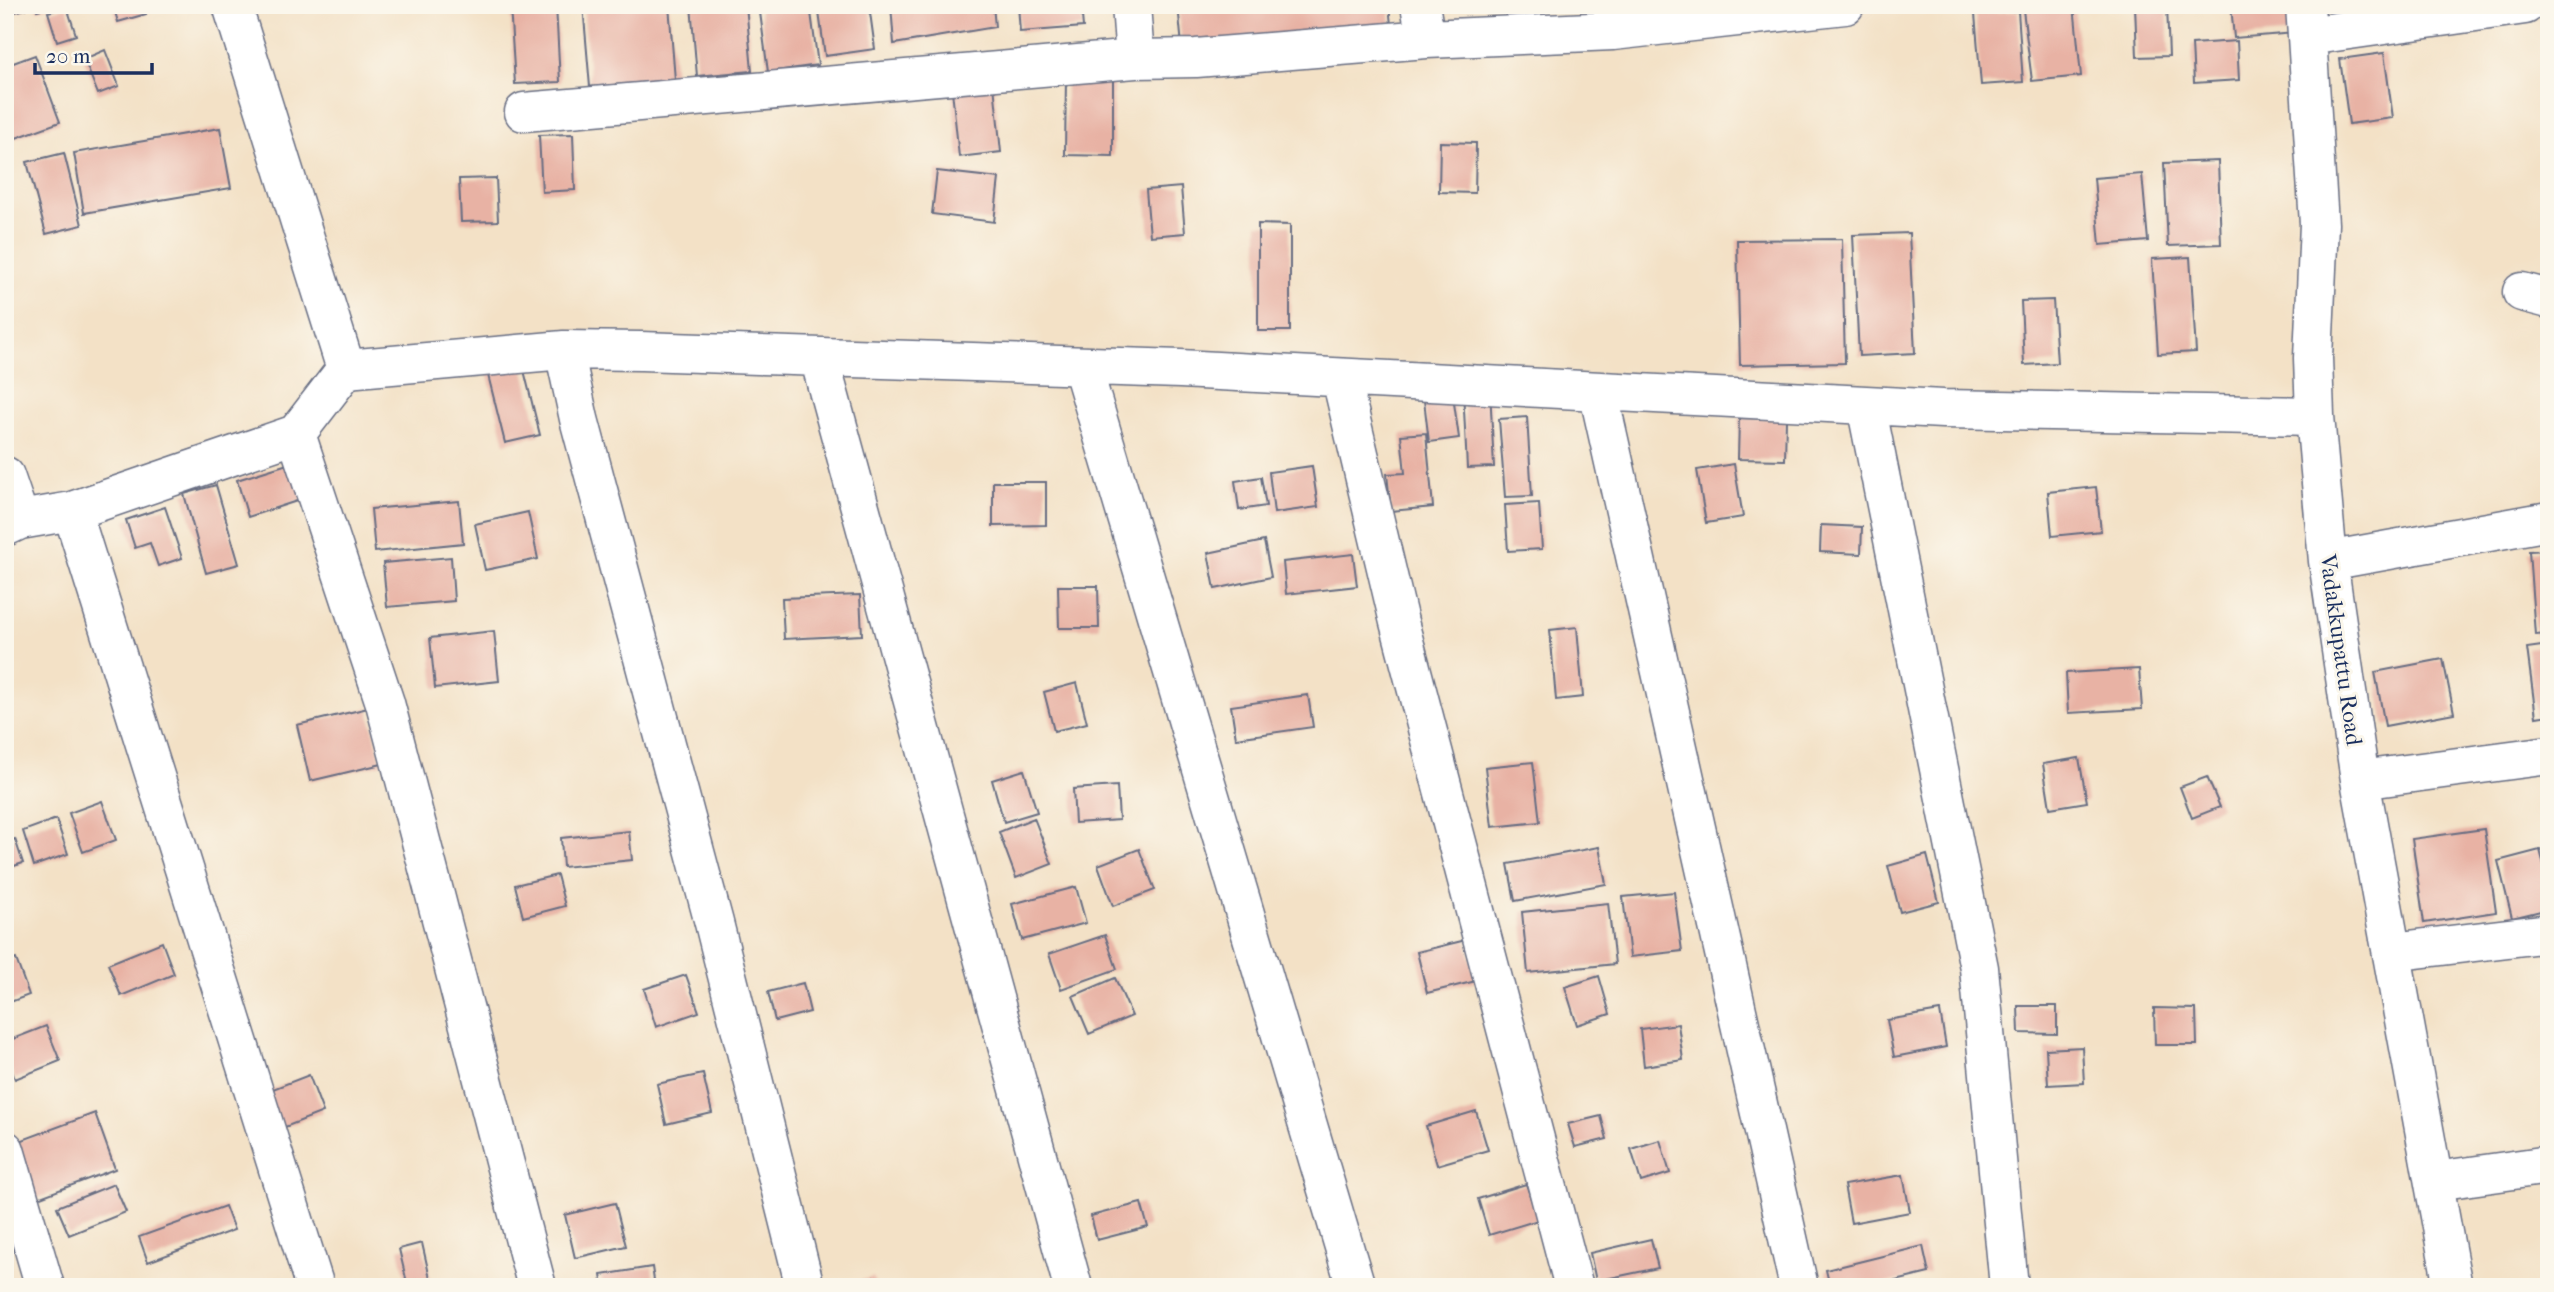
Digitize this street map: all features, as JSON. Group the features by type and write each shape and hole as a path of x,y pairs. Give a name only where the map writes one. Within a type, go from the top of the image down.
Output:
{"street":[{"path":"232,5 346,369"},
{"path":"1131,5 1135,59"},
{"path":"524,112 1135,59 1196,58 1423,22 1613,31 1691,14 1845,5"},
{"path":"2306,20 2525,5"},
{"name":"Vadakkupattu Road","path":"2306,20 2319,224 2313,358 2315,416 2328,561 2360,780 2453,1287"},
{"path":"564,350 579,419 714,923 805,1287"},
{"path":"5,476 12,524 72,511 296,434 346,369 564,350 1082,366 1943,409 2315,416"},
{"path":"819,357 1073,1287"},
{"path":"1082,366 1356,1287"},
{"path":"1342,378 1399,622 1574,1287"},
{"path":"1598,391 1800,1287"},
{"path":"1866,405 1979,968 2009,1287"},
{"path":"296,434 385,703 537,1287"},
{"path":"72,511 315,1287"},
{"path":"2328,561 2549,521"},
{"path":"2360,780 2549,755"},
{"path":"2392,952 2549,933"},
{"path":"5,1150 45,1287"},
{"path":"2435,1181 2549,1165"}],"building":[{"path":"5,5 24,5 25,9 5,15"},
{"path":"35,5 53,5 53,6 37,10"},
{"path":"113,5 143,5 146,14 118,22"},
{"path":"510,5 556,5 560,82 515,84"},
{"path":"583,5 669,5 675,80 590,87"},
{"path":"691,5 746,5 752,71 697,76"},
{"path":"759,5 810,5 818,65 768,72"},
{"path":"818,5 869,5 875,49 825,56"},
{"path":"891,5 993,5 995,27 894,44"},
{"path":"1018,5 1081,5 1083,27 1020,32"},
{"path":"1178,5 1389,5 1391,25 1182,46"},
{"path":"2074,5 2081,76 2032,81 2023,10"},
{"path":"2135,5 2167,5 2169,56 2137,57"},
{"path":"2231,5 2294,5 2296,33 2234,38"},
{"path":"67,7 76,35 57,41 48,12"},
{"path":"2018,11 2023,82 1981,85 1975,14"},
{"path":"2237,41 2239,80 2194,83 2192,44"},
{"path":"105,50 119,86 98,94 84,59"},
{"path":"2384,53 2393,118 2349,124 2340,59"},
{"path":"35,55 60,122 5,142 5,66"},
{"path":"993,76 1001,152 959,157 951,81"},
{"path":"1066,77 1113,77 1113,156 1065,155"},
{"path":"220,128 231,188 84,213 74,153"},
{"path":"573,134 575,190 542,192 539,135"},
{"path":"1440,142 1476,143 1475,193 1439,192"},
{"path":"64,153 82,225 46,234 27,162"},
{"path":"2218,161 2221,244 2168,246 2164,163"},
{"path":"937,171 999,178 994,222 932,214"},
{"path":"2142,174 2148,241 2100,245 2094,178"},
{"path":"496,178 498,221 461,222 459,179"},
{"path":"1181,187 1185,233 1150,236 1146,190"},
{"path":"1258,224 1290,225 1290,331 1258,331"},
{"path":"1909,233 1915,353 1859,356 1853,235"},
{"path":"1842,239 1845,363 1740,365 1737,240"},
{"path":"2190,257 2196,352 2158,354 2152,259"},
{"path":"2053,300 2057,363 2024,365 2021,301"},
{"path":"520,354 540,435 505,443 485,363"},
{"path":"1452,389 1459,438 1429,442 1423,392"},
{"path":"1490,389 1494,467 1467,468 1463,390"},
{"path":"1527,417 1532,496 1505,497 1499,419"},
{"path":"1739,418 1786,419 1785,460 1738,459"},
{"path":"1426,433 1433,507 1391,511 1387,474 1405,473 1401,435"},
{"path":"294,462 306,498 248,517 237,480"},
{"path":"1734,464 1743,517 1706,523 1697,470"},
{"path":"1312,466 1318,507 1274,513 1269,472"},
{"path":"1261,477 1266,506 1239,510 1235,481"},
{"path":"993,482 1046,482 1046,525 993,526"},
{"path":"216,485 239,564 206,573 184,494"},
{"path":"2096,487 2101,531 2052,536 2048,492"},
{"path":"459,501 463,543 375,552 371,509"},
{"path":"1539,503 1542,549 1508,551 1505,505"},
{"path":"165,507 182,558 158,566 150,543 135,548 126,520"},
{"path":"528,512 538,559 485,570 475,524"},
{"path":"1821,525 1862,527 1861,554 1820,552"},
{"path":"1264,541 1271,577 1215,589 1208,553"},
{"path":"2549,550 2549,634 2535,635 2529,551"},
{"path":"1353,554 1357,586 1286,594 1283,562"},
{"path":"451,557 454,601 387,607 383,563"},
{"path":"1058,586 1098,586 1099,628 1059,628"},
{"path":"860,595 862,635 784,639 782,598"},
{"path":"1577,627 1583,697 1556,700 1550,630"},
{"path":"494,631 499,681 435,688 430,638"},
{"path":"2549,645 2549,715 2536,717 2527,648"},
{"path":"2443,659 2454,713 2385,726 2375,672"},
{"path":"2139,669 2142,709 2068,713 2066,673"},
{"path":"1077,683 1087,723 1054,731 1044,692"},
{"path":"1308,695 1313,727 1236,738 1231,706"},
{"path":"368,708 382,764 310,781 297,725"},
{"path":"2079,758 2087,802 2050,808 2043,764"},
{"path":"1533,762 1540,822 1492,827 1485,767"},
{"path":"1024,770 1037,812 1004,822 992,780"},
{"path":"2207,777 2220,807 2192,818 2180,787"},
{"path":"1117,786 1119,820 1075,823 1073,789"},
{"path":"102,801 116,840 83,852 69,813"},
{"path":"1034,818 1052,864 1016,878 999,832"},
{"path":"56,819 68,854 34,866 23,831"},
{"path":"2484,829 2496,912 2424,923 2412,839"},
{"path":"629,831 632,860 563,867 561,838"},
{"path":"15,839 23,863 5,869 5,842"},
{"path":"1599,847 1606,884 1515,901 1508,864"},
{"path":"1139,849 1155,890 1113,906 1098,865"},
{"path":"2540,850 2549,884 2549,909 2512,918 2498,861"},
{"path":"1927,855 1939,902 1900,912 1888,866"},
{"path":"557,875 565,906 523,917 515,885"},
{"path":"1076,887 1086,923 1022,940 1012,904"},
{"path":"1674,892 1682,951 1630,957 1623,897"},
{"path":"1608,903 1615,964 1528,973 1522,912"},
{"path":"1105,935 1117,969 1061,989 1049,954"},
{"path":"1466,940 1476,981 1427,993 1417,952"},
{"path":"162,942 174,974 121,996 108,964"},
{"path":"16,959 29,995 5,1004 5,963"},
{"path":"686,975 699,1012 656,1027 644,989"},
{"path":"1599,976 1610,1014 1577,1025 1565,987"},
{"path":"1115,978 1132,1016 1089,1034 1073,996"},
{"path":"803,983 810,1012 775,1021 768,992"},
{"path":"2018,1006 2057,1006 2057,1034 2019,1033"},
{"path":"2154,1008 2196,1009 2197,1045 2155,1045"},
{"path":"1940,1011 1946,1047 1894,1057 1887,1020"},
{"path":"1678,1024 1683,1060 1644,1066 1640,1029"},
{"path":"46,1026 60,1061 15,1079 5,1054 5,1042"},
{"path":"2082,1047 2084,1083 2048,1085 2046,1049"},
{"path":"703,1074 712,1113 666,1124 657,1084"},
{"path":"309,1075 323,1112 280,1129 265,1092"},
{"path":"1476,1111 1488,1150 1437,1165 1426,1126"},
{"path":"95,1113 115,1169 30,1201 9,1145"},
{"path":"1601,1116 1607,1139 1575,1147 1568,1124"},
{"path":"1660,1140 1670,1173 1641,1182 1631,1149"},
{"path":"1903,1175 1910,1212 1851,1223 1844,1185"},
{"path":"114,1184 126,1212 69,1235 57,1207"},
{"path":"1526,1184 1538,1220 1489,1235 1478,1199"},
{"path":"615,1203 626,1246 575,1258 565,1215"},
{"path":"1141,1203 1148,1227 1097,1240 1091,1216"},
{"path":"225,1206 234,1230 148,1262 139,1237"},
{"path":"1651,1239 1658,1268 1596,1281 1590,1253"},
{"path":"422,1243 432,1287 408,1287 399,1249"},
{"path":"1923,1246 1929,1273 1871,1287 1830,1287 1826,1270"},
{"path":"652,1267 655,1287 603,1287 601,1275"},
{"path":"873,1277 876,1287 842,1287 842,1286"}]}
